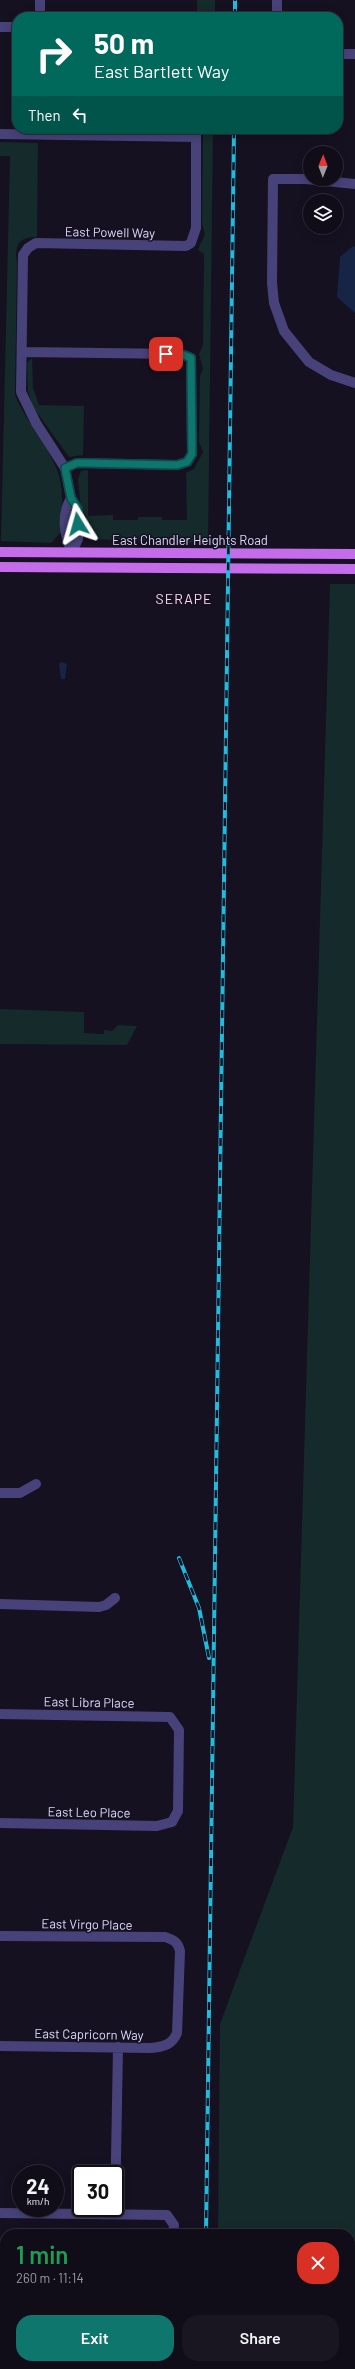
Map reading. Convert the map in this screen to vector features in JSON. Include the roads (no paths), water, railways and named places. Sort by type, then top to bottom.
[{"type":"main road","name":"East Chandler Heights Road","points":[[0,552],[355,554]]},
{"type":"main road","points":[[268,554],[268,568]]},
{"type":"main road","points":[[0,567],[355,569]]},
{"type":"street","points":[[40,0],[40,12]]},
{"type":"street","points":[[276,12],[277,0]]},
{"type":"street","points":[[0,27],[12,27]]},
{"type":"street","points":[[343,54],[355,54]]},
{"type":"street","points":[[0,134],[12,134]]},
{"type":"street","name":"East Powell Way","points":[[22,352],[22,256],[28,248],[36,243],[186,246],[191,243],[196,228],[196,134]]},
{"type":"street","points":[[355,184],[306,179],[273,179],[272,283],[274,303],[284,331],[309,362],[331,375],[355,383]]},
{"type":"street","points":[[65,468],[77,463],[177,465],[187,462],[192,454],[191,358],[181,354],[22,352],[21,392],[26,405],[65,468],[71,498],[65,507],[65,537],[72,552]]},
{"type":"street","points":[[0,1493],[20,1493],[36,1484]]},
{"type":"street","points":[[0,1604],[99,1606],[106,1605],[115,1598]]},
{"type":"street","name":"East Libra Place","points":[[0,1714],[170,1717],[176,1722],[179,1730],[179,1796],[178,1810],[175,1818]]},
{"type":"street","name":"East Leo Place","points":[[0,1823],[157,1826],[166,1825],[175,1818]]},
{"type":"street","name":"East Virgo Place","points":[[0,1936],[165,1937],[173,1940],[178,1944],[180,1951],[177,2033],[175,2039]]},
{"type":"street","name":"East Capricorn Way","points":[[0,2046],[162,2047],[175,2039]]},
{"type":"street","points":[[116,2165],[118,2047]]},
{"type":"street","points":[[0,2213],[72,2214]]},
{"type":"street","points":[[124,2214],[167,2215],[174,2225],[174,2229]]},
{"type":"water","points":[[353,246],[355,247],[355,313],[337,297],[340,257]]},
{"type":"water","points":[[61,662],[67,664],[65,679],[61,679],[59,664]]},
{"type":"railway","points":[[235,0],[235,12]]},
{"type":"railway","points":[[206,2229],[234,134]]},
{"type":"railway","points":[[179,1558],[199,1608],[209,1658]]},
{"type":"district","name":"SERAPE","points":[[184,599]]}]
